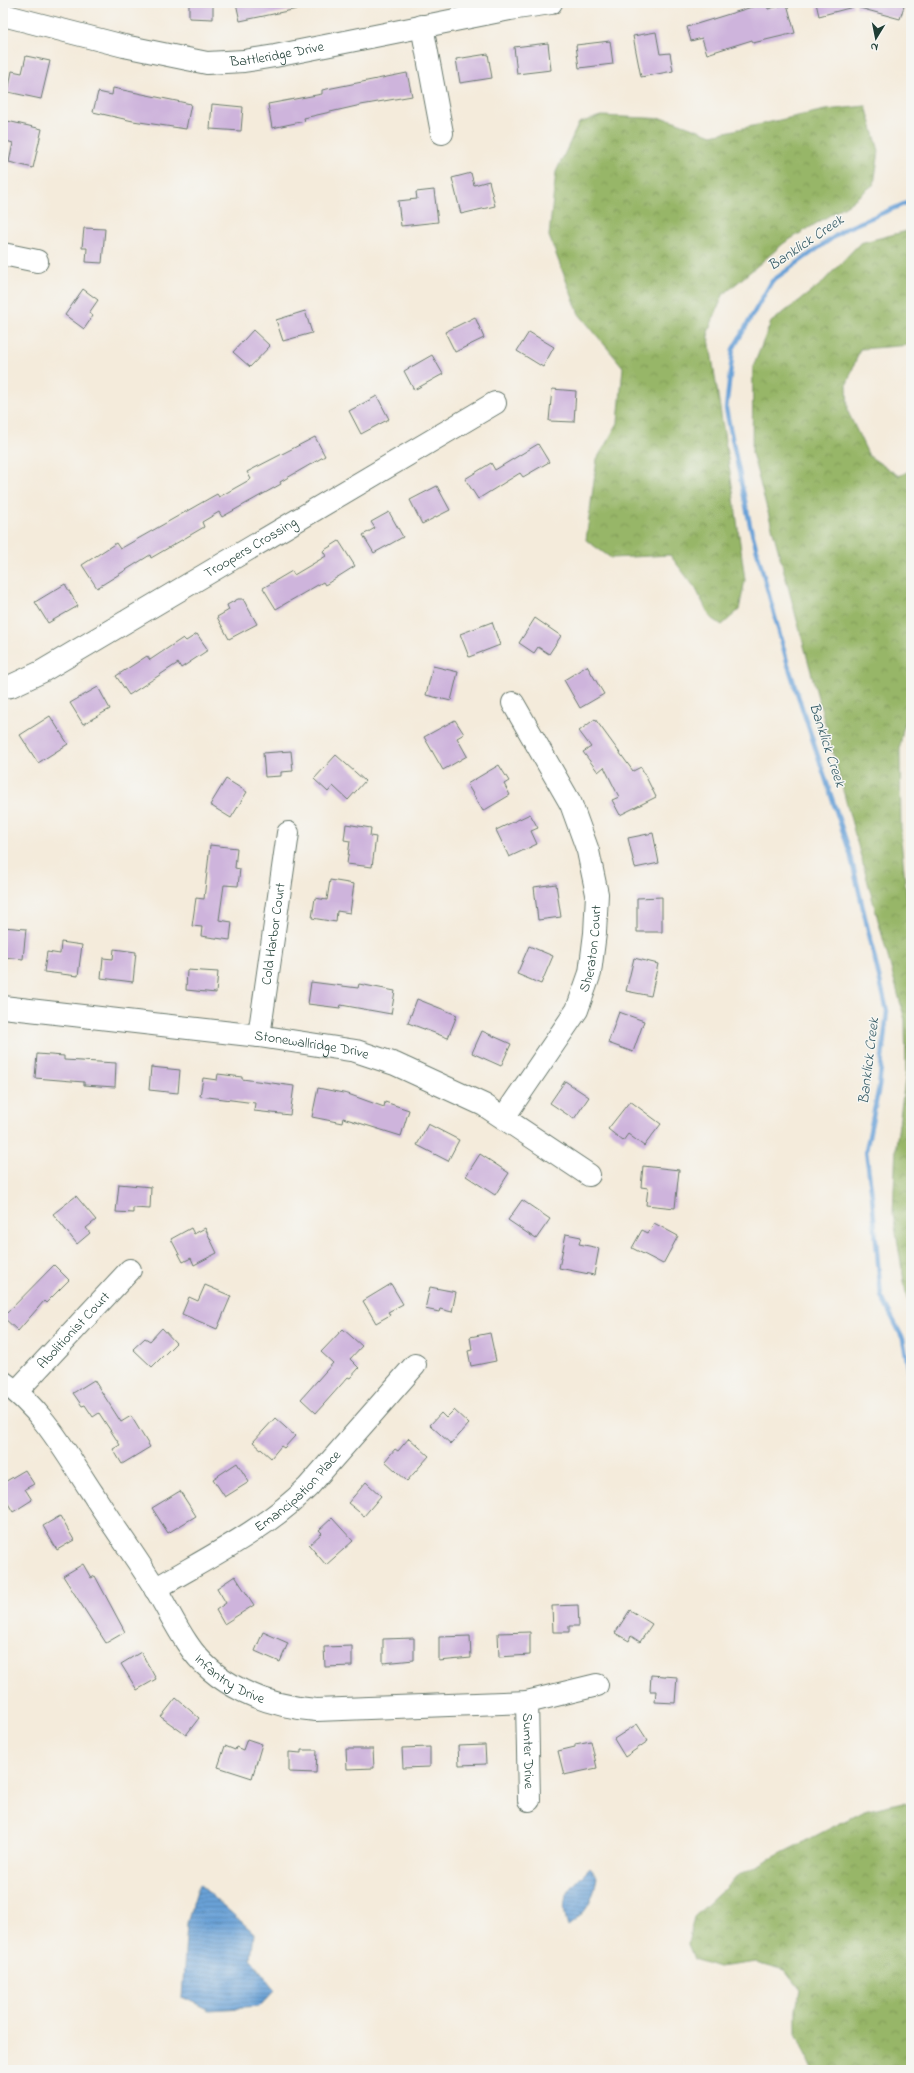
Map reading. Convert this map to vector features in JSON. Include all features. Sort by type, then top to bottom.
[{"type":"street","name":"Battleridge Drive","points":[[3,15],[124,46],[207,63],[244,61],[275,56],[510,9],[551,3]]},
{"type":"street","points":[[422,26],[442,133]]},
{"type":"street","points":[[3,254],[37,261]]},
{"type":"street","name":"Troopers Crossing","points":[[3,688],[11,686],[41,672],[496,403]]},
{"type":"street","name":"Sheraton Court","points":[[504,1117],[577,1010],[590,973],[595,934],[597,894],[588,851],[571,804],[513,703]]},
{"type":"street","name":"Cold Harbor Court","points":[[259,1036],[288,833]]},
{"type":"street","name":"Stonewallridge Drive","points":[[3,1007],[259,1036],[356,1051],[395,1064],[478,1102],[504,1117],[589,1175]]},
{"type":"street","name":"Abolitionist Court","points":[[10,1387],[130,1270]]},
{"type":"street","name":"Emancipation Place","points":[[155,1589],[234,1542],[289,1506],[308,1487],[415,1365]]},
{"type":"street","name":"Infantry Drive","points":[[10,1387],[49,1427],[155,1589],[187,1644],[208,1668],[233,1686],[272,1704],[316,1710],[527,1702],[597,1685]]},
{"type":"street","name":"Sumter Drive","points":[[527,1702],[530,1800]]},
{"type":"green space","points":[[866,106],[879,151],[874,184],[850,203],[784,243],[723,295],[708,332],[733,491],[745,580],[739,610],[722,625],[710,617],[696,589],[670,555],[611,558],[586,540],[597,459],[618,423],[623,367],[579,314],[549,236],[556,172],[579,123],[601,116],[669,119],[712,135],[825,110]]},
{"type":"green space","points":[[911,230],[911,345],[860,349],[847,384],[848,412],[869,456],[899,476],[911,470],[911,684],[900,746],[901,840],[911,941],[911,1310],[906,1294],[893,1214],[896,1146],[906,1073],[905,1020],[752,453],[753,367],[771,322],[820,285],[860,243]]},
{"type":"green space","points":[[903,1802],[911,1806],[911,2070],[812,2070],[796,2033],[796,2011],[800,1989],[785,1970],[757,1962],[718,1967],[694,1959],[688,1944],[694,1917],[739,1875],[864,1811]]},
{"type":"water","points":[[590,1868],[597,1876],[594,1892],[585,1910],[568,1926],[564,1907],[565,1899],[572,1888]]},
{"type":"water","points":[[199,1884],[254,1933],[251,1959],[275,1990],[259,2007],[209,2010],[182,1997],[187,1923]]},
{"type":"building","points":[[189,3],[213,3],[213,19],[189,18]]},
{"type":"building","points":[[236,3],[296,3],[297,9],[240,21]]},
{"type":"building","points":[[767,3],[768,9],[787,4],[795,33],[753,43],[752,40],[707,54],[702,38],[691,41],[687,27]]},
{"type":"building","points":[[816,3],[852,3],[853,7],[819,16]]},
{"type":"building","points":[[857,3],[905,3],[900,19],[856,7]]},
{"type":"building","points":[[656,32],[660,54],[670,53],[673,71],[641,77],[633,36]]},
{"type":"building","points":[[610,41],[613,64],[579,68],[576,45]]},
{"type":"building","points":[[548,43],[551,70],[517,74],[514,47]]},
{"type":"building","points":[[488,54],[492,78],[460,83],[456,59]]},
{"type":"building","points":[[26,56],[50,61],[41,99],[8,92],[12,71],[22,73]]},
{"type":"building","points":[[407,73],[412,96],[361,105],[304,118],[305,121],[272,128],[268,104],[322,94],[322,90]]},
{"type":"building","points":[[113,88],[191,104],[186,129],[133,121],[93,112],[98,92],[112,95]]},
{"type":"building","points":[[212,104],[243,107],[241,131],[210,129]]},
{"type":"building","points":[[3,120],[42,129],[33,168],[9,162],[13,143],[3,140]]},
{"type":"building","points":[[471,173],[474,185],[489,181],[495,206],[461,214],[452,178]]},
{"type":"building","points":[[434,190],[438,222],[401,226],[398,201],[417,199],[416,192]]},
{"type":"building","points":[[84,228],[105,229],[102,263],[86,262],[87,248],[82,248]]},
{"type":"building","points":[[83,289],[98,300],[89,313],[93,316],[84,329],[65,315]]},
{"type":"building","points":[[305,311],[312,333],[283,341],[276,320]]},
{"type":"building","points":[[475,317],[484,338],[455,352],[445,332]]},
{"type":"building","points":[[253,330],[270,346],[250,367],[233,352]]},
{"type":"building","points":[[529,332],[554,347],[543,367],[517,351]]},
{"type":"building","points":[[432,355],[443,374],[414,390],[404,371]]},
{"type":"building","points":[[552,389],[576,391],[574,422],[549,421]]},
{"type":"building","points":[[377,396],[389,419],[361,434],[349,411]]},
{"type":"building","points":[[315,437],[325,456],[280,482],[281,484],[222,517],[219,512],[202,522],[204,527],[151,558],[150,555],[97,588],[82,565],[116,543],[120,549],[217,494],[219,497],[251,479],[247,472]]},
{"type":"building","points":[[538,444],[549,462],[523,477],[520,473],[478,499],[465,479],[491,463],[495,470]]},
{"type":"building","points":[[437,486],[450,510],[422,524],[410,500]]},
{"type":"building","points":[[389,512],[403,537],[374,553],[363,535],[375,528],[371,522]]},
{"type":"building","points":[[339,541],[355,566],[325,585],[323,582],[276,609],[263,588],[292,571],[294,575],[326,556],[323,551]]},
{"type":"building","points":[[65,584],[78,606],[48,623],[35,602]]},
{"type":"building","points":[[238,599],[243,599],[257,624],[229,639],[217,617],[229,610],[227,605]]},
{"type":"building","points":[[535,618],[561,636],[549,654],[538,647],[534,653],[519,643]]},
{"type":"building","points":[[492,622],[500,645],[469,657],[460,634]]},
{"type":"building","points":[[197,634],[208,650],[181,668],[178,663],[129,695],[116,676],[147,656],[150,660],[183,638],[186,641]]},
{"type":"building","points":[[433,666],[458,672],[451,701],[426,695]]},
{"type":"building","points":[[587,666],[604,694],[580,708],[564,680]]},
{"type":"building","points":[[98,687],[110,709],[83,724],[70,703]]},
{"type":"building","points":[[50,716],[68,744],[38,763],[20,735]]},
{"type":"building","points":[[595,719],[633,771],[641,767],[656,797],[620,815],[612,800],[619,797],[604,767],[598,772],[583,752],[591,747],[579,731]]},
{"type":"building","points":[[455,720],[464,734],[457,738],[467,756],[443,770],[424,737]]},
{"type":"building","points":[[291,751],[293,771],[281,772],[281,776],[265,777],[263,753]]},
{"type":"building","points":[[336,755],[365,781],[348,800],[333,786],[328,792],[314,779]]},
{"type":"building","points":[[499,765],[509,781],[504,784],[510,795],[483,811],[467,784]]},
{"type":"building","points":[[226,779],[247,792],[231,818],[210,805]]},
{"type":"building","points":[[530,814],[538,828],[531,831],[537,844],[509,857],[496,830]]},
{"type":"building","points":[[346,824],[371,828],[370,836],[376,837],[372,867],[347,864],[350,841],[344,840]]},
{"type":"building","points":[[653,833],[659,863],[635,868],[628,838]]},
{"type":"building","points":[[210,845],[237,848],[235,868],[240,869],[238,886],[224,885],[219,920],[232,922],[230,940],[201,936],[202,927],[192,926],[196,898],[204,899]]},
{"type":"building","points":[[330,880],[354,884],[350,913],[337,911],[336,922],[312,918],[315,898],[327,900]]},
{"type":"building","points":[[556,884],[561,917],[538,920],[534,887]]},
{"type":"building","points":[[662,897],[662,932],[637,932],[637,898]]},
{"type":"building","points":[[3,927],[26,929],[23,959],[3,957]]},
{"type":"building","points":[[61,942],[82,945],[78,976],[44,972],[47,952],[60,954]]},
{"type":"building","points":[[529,946],[553,956],[541,984],[517,974]]},
{"type":"building","points":[[114,949],[136,952],[133,982],[101,978],[103,958],[113,959]]},
{"type":"building","points":[[634,958],[658,964],[651,996],[626,991]]},
{"type":"building","points":[[187,970],[218,972],[216,993],[186,990]]},
{"type":"building","points":[[311,982],[358,988],[359,984],[395,991],[391,1014],[341,1005],[340,1008],[308,1004]]},
{"type":"building","points":[[417,999],[457,1015],[448,1038],[408,1023]]},
{"type":"building","points":[[619,1012],[644,1021],[633,1052],[608,1043]]},
{"type":"building","points":[[482,1031],[511,1044],[501,1066],[472,1053]]},
{"type":"building","points":[[37,1054],[64,1056],[64,1060],[116,1063],[115,1087],[84,1085],[84,1082],[35,1078]]},
{"type":"building","points":[[151,1067],[180,1070],[178,1093],[149,1090]]},
{"type":"building","points":[[218,1074],[294,1086],[290,1115],[254,1111],[255,1103],[200,1096],[203,1078],[217,1080]]},
{"type":"building","points":[[565,1081],[589,1097],[574,1119],[550,1103]]},
{"type":"building","points":[[318,1088],[348,1094],[384,1107],[385,1102],[409,1110],[401,1136],[343,1118],[342,1123],[312,1117]]},
{"type":"building","points":[[630,1101],[661,1124],[644,1146],[628,1134],[623,1141],[608,1129]]},
{"type":"building","points":[[428,1124],[459,1140],[448,1161],[417,1145]]},
{"type":"building","points":[[480,1154],[509,1173],[495,1195],[466,1176]]},
{"type":"building","points":[[643,1166],[679,1170],[675,1208],[646,1205],[648,1188],[641,1187]]},
{"type":"building","points":[[119,1184],[151,1187],[150,1209],[133,1208],[133,1213],[116,1212]]},
{"type":"building","points":[[76,1196],[96,1220],[86,1228],[90,1233],[77,1244],[53,1214]]},
{"type":"building","points":[[522,1200],[550,1219],[536,1239],[508,1220]]},
{"type":"building","points":[[654,1223],[678,1236],[663,1264],[632,1248],[642,1230],[648,1233]]},
{"type":"building","points":[[191,1228],[194,1234],[205,1228],[217,1253],[194,1265],[191,1258],[183,1262],[171,1239]]},
{"type":"building","points":[[566,1234],[581,1237],[579,1244],[599,1248],[594,1275],[559,1268]]},
{"type":"building","points":[[54,1265],[69,1280],[46,1303],[44,1301],[18,1331],[3,1317]]},
{"type":"building","points":[[391,1284],[403,1304],[388,1312],[390,1315],[376,1323],[363,1301]]},
{"type":"building","points":[[205,1285],[231,1296],[217,1329],[182,1314],[189,1297],[198,1301]]},
{"type":"building","points":[[430,1287],[456,1292],[452,1312],[440,1309],[439,1312],[425,1309]]},
{"type":"building","points":[[162,1328],[176,1343],[152,1367],[133,1349],[145,1338],[150,1341]]},
{"type":"building","points":[[343,1329],[362,1346],[350,1359],[359,1368],[350,1378],[348,1377],[316,1413],[301,1399],[333,1363],[321,1352]]},
{"type":"building","points":[[490,1333],[496,1361],[471,1366],[468,1351],[472,1350],[470,1337]]},
{"type":"building","points":[[94,1380],[121,1422],[131,1416],[150,1447],[122,1464],[113,1449],[120,1445],[99,1413],[93,1417],[85,1405],[82,1406],[73,1393]]},
{"type":"building","points":[[454,1410],[469,1424],[451,1444],[430,1425],[441,1413],[446,1418]]},
{"type":"building","points":[[275,1418],[295,1436],[284,1448],[281,1446],[271,1458],[253,1442]]},
{"type":"building","points":[[409,1438],[429,1456],[407,1481],[385,1461],[395,1449],[398,1451]]},
{"type":"building","points":[[237,1463],[249,1482],[225,1497],[213,1479]]},
{"type":"building","points":[[25,1470],[34,1484],[25,1489],[32,1500],[13,1512],[3,1495],[3,1483]]},
{"type":"building","points":[[366,1482],[381,1496],[364,1516],[348,1503]]},
{"type":"building","points":[[180,1491],[196,1516],[168,1533],[152,1508]]},
{"type":"building","points":[[60,1516],[74,1540],[57,1550],[43,1526]]},
{"type":"building","points":[[332,1518],[353,1541],[326,1565],[309,1545],[322,1533],[319,1530]]},
{"type":"building","points":[[83,1564],[91,1578],[95,1576],[125,1632],[106,1643],[63,1576]]},
{"type":"building","points":[[235,1576],[254,1605],[224,1624],[216,1610],[226,1603],[217,1588]]},
{"type":"building","points":[[578,1605],[579,1626],[569,1626],[569,1632],[553,1632],[552,1606]]},
{"type":"building","points":[[630,1610],[652,1624],[640,1642],[631,1636],[629,1641],[615,1633]]},
{"type":"building","points":[[263,1632],[288,1643],[280,1662],[255,1651]]},
{"type":"building","points":[[530,1632],[530,1655],[499,1657],[498,1633]]},
{"type":"building","points":[[470,1636],[471,1658],[439,1661],[439,1637]]},
{"type":"building","points":[[414,1638],[414,1660],[383,1663],[383,1639]]},
{"type":"building","points":[[352,1646],[352,1666],[325,1667],[324,1647]]},
{"type":"building","points":[[141,1652],[156,1679],[137,1690],[121,1664]]},
{"type":"building","points":[[651,1675],[677,1677],[675,1703],[655,1702],[656,1691],[650,1691]]},
{"type":"building","points":[[176,1698],[199,1718],[186,1735],[161,1717]]},
{"type":"building","points":[[637,1724],[648,1741],[625,1757],[614,1739]]},
{"type":"building","points":[[247,1739],[262,1744],[252,1778],[218,1767],[225,1746],[235,1750],[236,1747],[243,1750]]},
{"type":"building","points":[[591,1741],[597,1768],[564,1775],[558,1751],[575,1747],[575,1744]]},
{"type":"building","points":[[485,1745],[486,1764],[459,1765],[458,1746]]},
{"type":"building","points":[[430,1747],[430,1767],[403,1768],[402,1748]]},
{"type":"building","points":[[346,1749],[373,1749],[374,1768],[347,1769]]},
{"type":"building","points":[[301,1750],[317,1750],[316,1773],[289,1772],[289,1752],[301,1753]]},
{"type":"waterway","name":"Banklick Creek","points":[[911,201],[845,229],[772,281],[733,349],[726,409],[750,525],[788,665],[850,853],[887,1011],[879,1087],[866,1151],[872,1196],[881,1296],[903,1339],[911,1382]]}]
